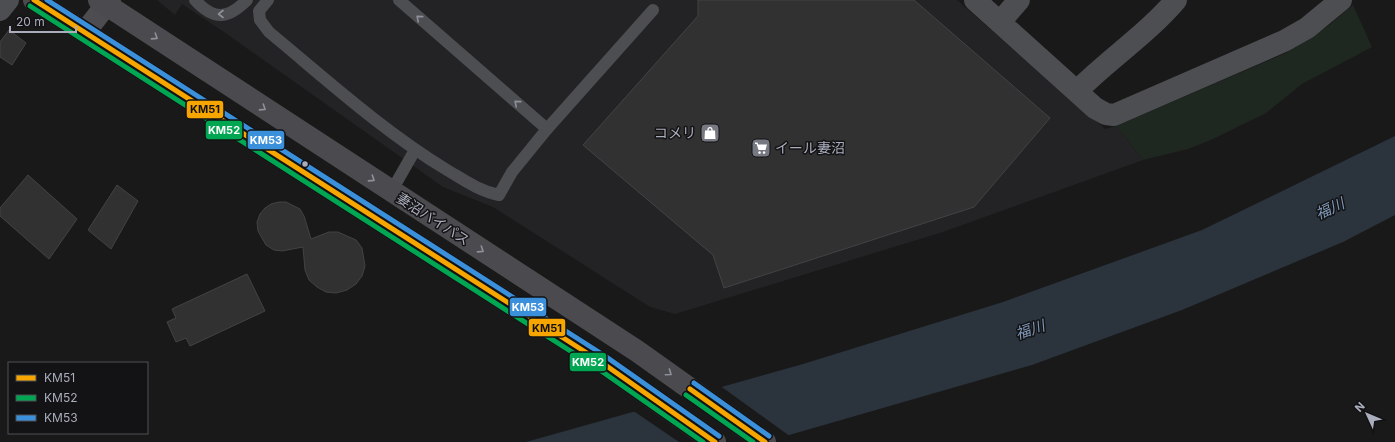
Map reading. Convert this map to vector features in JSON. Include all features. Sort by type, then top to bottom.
[{"type":"highway","points":[[34,0],[600,362],[715,442]]},
{"type":"highway","name":"妻沼バイパス","points":[[105,2],[391,192],[637,351],[765,442]]},
{"type":"street","points":[[0,10],[8,0]]},
{"type":"street","points":[[975,0],[1095,108],[1106,114],[1114,115],[1284,41],[1307,28],[1341,0]]},
{"type":"street","points":[[1000,22],[1019,0]]},
{"type":"street","points":[[1077,91],[1098,70],[1166,12],[1176,0]]},
{"type":"street","points":[[85,32],[105,2]]},
{"type":"lane","points":[[196,0],[203,8],[212,14],[226,14],[235,11],[247,0]]},
{"type":"lane","points":[[268,0],[259,11],[260,20],[269,32],[378,123],[415,150],[484,192],[499,195],[512,172],[547,129],[653,10]]},
{"type":"lane","points":[[399,0],[547,129]]},
{"type":"lane","points":[[391,192],[415,150]]},
{"type":"shaded area","name":"イール妻沼","points":[[157,0],[957,0],[1105,129],[1116,126],[1143,160],[943,232],[675,314],[650,307],[493,207],[443,187],[182,4],[175,15]]},
{"type":"shaded area","points":[[1353,5],[1372,47],[1302,84],[1266,113],[1213,139],[1188,149],[1143,160],[1116,126],[1286,53],[1328,26]]},
{"type":"water","name":"福川","points":[[1395,136],[1395,215],[1343,242],[1182,310],[1032,365],[765,442],[526,442],[803,364],[1003,302],[1202,230]]},
{"type":"pier","points":[[719,385],[791,437],[772,442],[679,442],[632,410]]},
{"type":"building","points":[[698,0],[914,0],[1050,118],[974,207],[724,288],[713,255],[583,145],[698,16]]},
{"type":"building","points":[[9,30],[26,43],[12,65],[0,57],[0,42]]},
{"type":"building","points":[[28,175],[77,219],[49,259],[0,216],[0,208]]},
{"type":"building","points":[[117,185],[138,201],[111,249],[88,230]]},
{"type":"building","points":[[286,202],[300,209],[304,216],[311,239],[329,232],[338,232],[356,240],[362,248],[365,266],[362,276],[356,284],[347,290],[336,293],[326,292],[309,280],[305,270],[303,247],[282,251],[274,250],[266,245],[258,231],[257,222],[260,214],[265,208],[271,204]]},
{"type":"building","points":[[247,274],[265,311],[190,346],[186,338],[176,342],[167,322],[176,318],[172,309]]},
{"type":"transit line","name":"KM51","points":[[34,0],[601,362],[715,442]]},
{"type":"transit line","name":"KM53","points":[[47,0],[605,356],[719,436]]},
{"type":"transit line","name":"KM52","points":[[30,6],[597,368],[703,442]]},
{"type":"transit line","name":"KM53","points":[[694,383],[769,436]]},
{"type":"transit line","name":"KM51","points":[[690,389],[765,442]]},
{"type":"transit line","name":"KM52","points":[[686,395],[753,442]]},
{"type":"place","name":"コメリ","points":[[710,133]]},
{"type":"place","name":"イール妻沼","points":[[761,148]]}]
